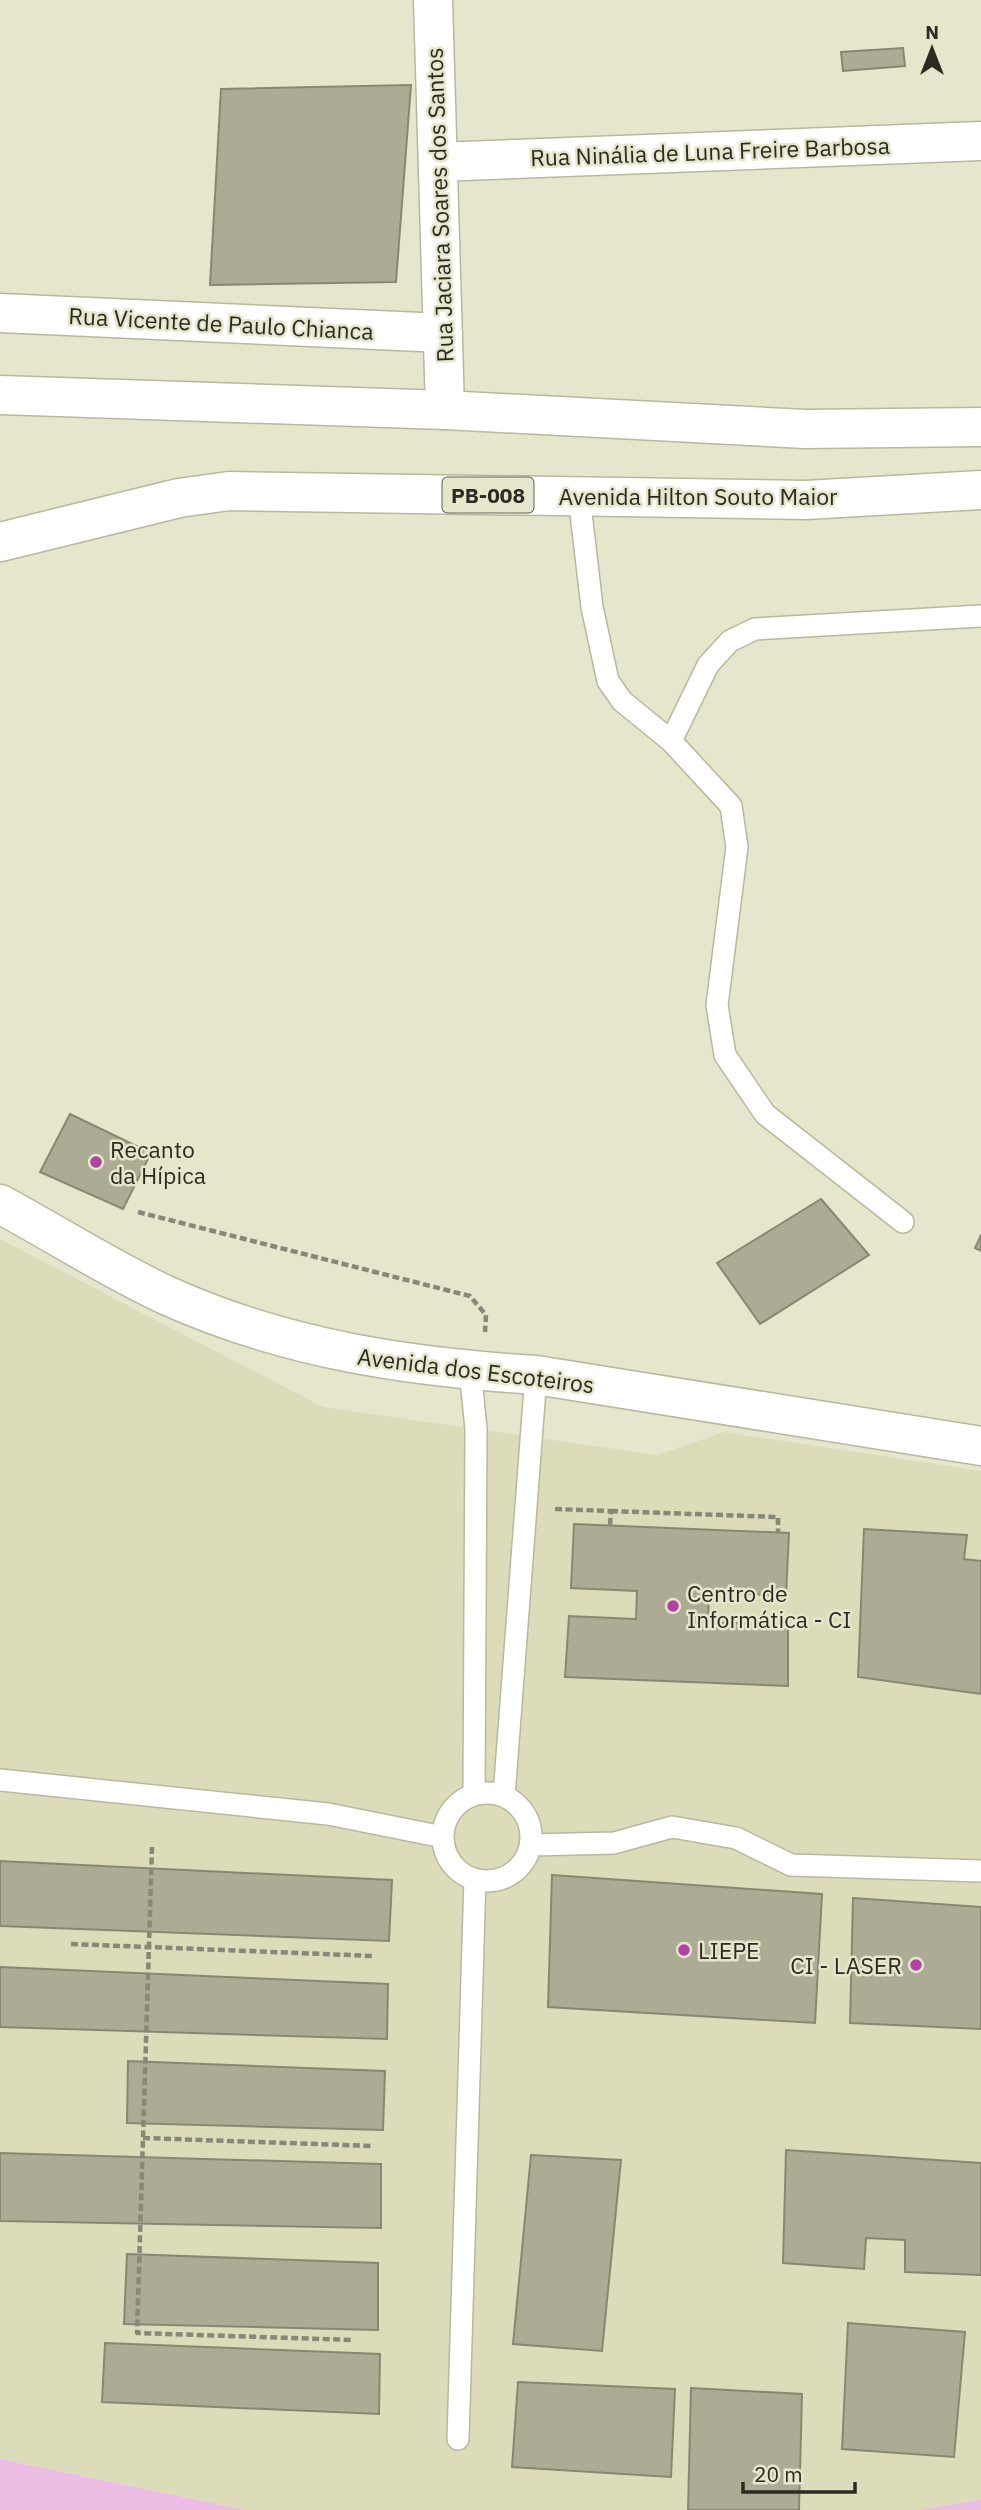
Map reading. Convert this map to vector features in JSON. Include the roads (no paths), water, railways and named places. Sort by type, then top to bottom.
[{"type":"street","name":"Rua Jaciara Soares dos Santos","points":[[433,0],[445,410]]},
{"type":"street","name":"Rua Ninália de Luna Freire Barbosa","points":[[439,162],[981,141]]},
{"type":"street","name":"Rua Vicente de Paulo Chianca","points":[[0,313],[443,333]]},
{"type":"street","points":[[0,395],[445,410],[805,429],[981,426]]},
{"type":"street","points":[[870,495],[981,480]]},
{"type":"street","name":"Avenida Hilton Souto Maior","points":[[0,542],[179,498],[229,491],[806,500],[981,489]]},
{"type":"street","name":"Avenida dos Escoteiros","points":[[0,1204],[167,1295],[251,1328],[341,1353],[477,1371],[536,1375],[981,1446]]},
{"type":"lane","points":[[579,496],[592,607],[608,681],[622,701],[671,741],[731,806],[737,847],[717,1005],[725,1055],[765,1114],[904,1222]]},
{"type":"lane","points":[[671,741],[708,665],[730,640],[755,629],[981,616]]},
{"type":"lane","points":[[474,1794],[477,1371]]},
{"type":"lane","points":[[504,1796],[536,1375]]},
{"type":"lane","points":[[0,1780],[328,1814],[443,1837]]},
{"type":"lane","points":[[474,1794],[504,1796],[517,1803],[526,1816],[531,1829],[531,1845],[516,1870],[489,1881],[475,1879],[452,1863],[443,1837],[452,1811],[474,1794]]},
{"type":"lane","points":[[531,1845],[614,1843],[672,1827],[736,1838],[791,1865],[981,1871]]},
{"type":"lane","points":[[458,2439],[475,1879]]},
{"type":"place","name":"Recanto da Hípica","points":[[96,1162]]},
{"type":"place","name":"Centro de Informática - CI","points":[[673,1606]]},
{"type":"place","name":"LIEPE","points":[[684,1950]]},
{"type":"place","name":"CI - LASER","points":[[916,1965]]}]
